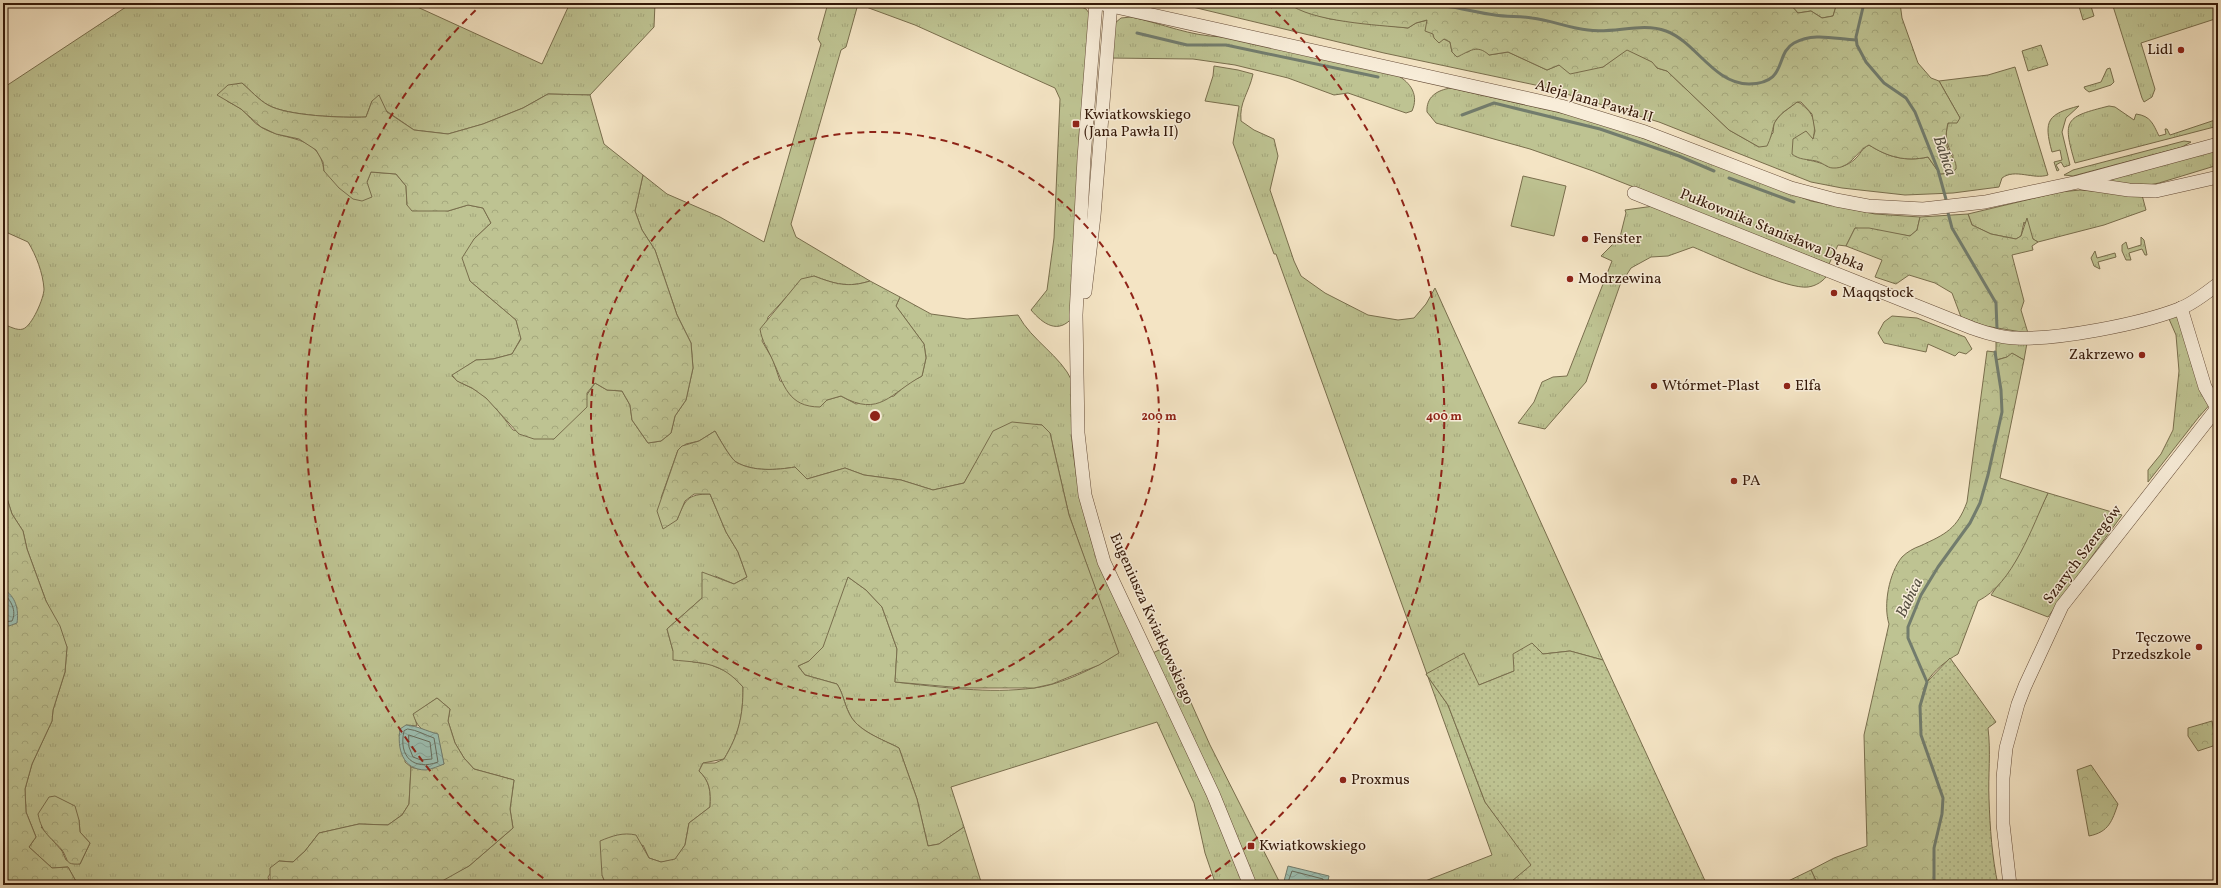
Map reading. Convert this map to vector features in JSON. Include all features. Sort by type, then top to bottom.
[{"type":"street","name":"Aleja Jana Pawła II","points":[[1097,3],[1561,106],[1645,132],[1792,188],[1848,203],[1902,209],[1965,205],[2005,199],[2078,182],[2218,144]]},
{"type":"street","name":"Eugeniusza Kwiatkowskiego","points":[[1097,3],[1084,158],[1077,328],[1079,458],[1085,495],[1099,546],[1118,593],[1213,794],[1250,885]]},
{"type":"street","name":"Eugeniusza Kwiatkowskiego","points":[[1077,328],[1082,315],[1094,216],[1111,5]]},
{"type":"street","name":"Aleja Jana Pawła II","points":[[2078,182],[2129,190],[2156,190],[2218,177]]},
{"type":"street","name":"Pułkownika Stanisława Dąbka","points":[[1634,193],[1987,333],[2006,337],[2027,338],[2081,332],[2153,317],[2180,308],[2218,284]]},
{"type":"street","points":[[2180,308],[2205,387],[2217,408]]},
{"type":"street","name":"Szarych Szeregów","points":[[2010,885],[2003,824],[2003,778],[2006,748],[2018,704],[2025,686],[2062,606],[2217,408]]},
{"type":"green space","points":[[132,3],[414,3],[413,5],[542,64],[570,3],[655,3],[654,27],[590,95],[548,94],[523,108],[483,124],[448,134],[414,130],[372,101],[366,117],[330,117],[302,114],[277,109],[268,105],[242,83],[227,101],[241,109],[255,123],[270,132],[300,140],[308,144],[316,150],[321,159],[324,171],[367,182],[371,172],[396,174],[406,186],[407,205],[448,211],[468,205],[483,208],[491,223],[474,239],[470,281],[516,320],[521,338],[512,354],[493,359],[476,360],[452,376],[484,396],[513,430],[554,439],[565,427],[595,383],[607,390],[622,391],[630,405],[632,420],[648,443],[661,441],[671,433],[675,416],[686,400],[693,368],[691,343],[677,315],[655,250],[642,230],[635,211],[643,175],[667,194],[720,217],[764,242],[821,44],[818,39],[828,3],[1073,3],[1086,9],[1089,13],[1088,57],[1080,128],[1073,317],[1062,325],[1051,326],[1041,320],[1031,310],[1047,290],[1054,238],[1060,99],[1055,88],[915,25],[858,4],[846,47],[841,50],[791,224],[796,237],[870,281],[848,285],[814,276],[791,292],[768,317],[762,341],[773,360],[780,381],[827,400],[841,396],[856,404],[894,396],[908,383],[922,376],[926,358],[924,344],[896,306],[900,297],[931,314],[967,319],[1018,315],[1031,333],[1061,364],[1072,381],[1074,392],[1072,441],[1081,502],[1093,546],[1098,560],[1208,798],[1245,885],[1216,885],[1205,853],[1194,803],[1157,722],[951,787],[964,827],[939,844],[928,846],[917,799],[899,748],[871,734],[858,725],[849,713],[837,684],[805,675],[798,666],[809,661],[848,577],[866,590],[882,607],[897,649],[895,682],[947,688],[982,690],[1017,690],[1034,688],[1066,680],[1078,675],[1118,653],[1069,515],[1050,433],[1042,425],[1025,425],[981,454],[964,483],[933,490],[901,480],[864,475],[845,468],[807,479],[795,467],[781,469],[757,469],[736,462],[725,448],[715,431],[699,441],[686,444],[678,450],[661,498],[677,520],[682,508],[688,500],[696,495],[710,494],[726,532],[738,552],[747,577],[734,584],[715,576],[702,598],[667,629],[673,651],[693,662],[709,664],[730,673],[743,687],[739,725],[729,750],[724,759],[703,763],[699,771],[708,783],[710,807],[689,823],[685,845],[675,860],[661,862],[649,858],[643,845],[602,875],[606,885],[420,885],[453,874],[469,866],[513,828],[510,809],[514,780],[474,769],[464,758],[455,743],[448,721],[450,709],[437,698],[414,714],[417,726],[406,725],[405,762],[411,767],[409,804],[402,815],[388,825],[359,824],[319,833],[305,851],[293,862],[279,861],[268,877],[270,885],[78,885],[68,867],[52,868],[29,847],[36,837],[26,812],[25,789],[32,764],[52,721],[53,710],[65,672],[67,647],[46,601],[27,549],[23,531],[12,514],[3,486],[3,324],[18,329],[23,329],[26,327],[37,311],[44,289],[39,264],[28,242],[8,233],[3,226],[3,88]],"holes":[[[79,820],[80,832],[90,843],[80,864],[66,860],[62,851],[41,827]]]},
{"type":"green space","points":[[1176,3],[1288,3],[1308,12],[1330,19],[1408,28],[1416,23],[1428,20],[1434,34],[1450,42],[1452,52],[1468,52],[1474,48],[1483,49],[1489,55],[1508,52],[1547,70],[1559,65],[1603,67],[1627,49],[1653,62],[1657,68],[1667,71],[1729,130],[1759,147],[1773,133],[1774,123],[1781,114],[1797,102],[1800,103],[1807,109],[1814,120],[1813,140],[1807,160],[1836,167],[1848,164],[1854,160],[1869,145],[1883,153],[1905,159],[1928,157],[1940,174],[1951,173],[1953,155],[1946,136],[1947,127],[1948,123],[1960,118],[1939,81],[1988,75],[2015,67],[2048,175],[2036,176],[2013,174],[2002,178],[1999,187],[1953,193],[1905,195],[1842,188],[1811,182],[1659,122],[1540,86],[1384,53]]},
{"type":"green space","points":[[1288,3],[1789,3],[1798,13],[1811,11],[1822,18],[1833,16],[1837,3],[1900,3],[1902,18],[1918,63],[1931,78],[1939,81],[1960,118],[1957,123],[1948,123],[1946,133],[1947,146],[1955,161],[1956,169],[1951,173],[1940,174],[1928,157],[1904,159],[1883,153],[1869,145],[1860,151],[1849,163],[1839,168],[1831,168],[1818,162],[1797,157],[1792,154],[1793,139],[1806,131],[1813,139],[1815,131],[1812,114],[1801,102],[1797,102],[1778,117],[1774,124],[1767,146],[1759,147],[1729,130],[1667,71],[1657,68],[1652,62],[1627,50],[1603,67],[1570,74],[1559,65],[1547,70],[1508,52],[1489,55],[1477,49],[1457,57],[1452,52],[1450,42],[1444,39],[1439,43],[1434,38],[1433,34],[1425,31],[1427,20],[1416,23],[1408,28],[1345,22],[1312,14]]},
{"type":"green space","points":[[1789,3],[1837,3],[1833,16],[1822,18],[1811,11],[1798,13]]},
{"type":"green space","points":[[2078,3],[2090,3],[2094,16],[2083,20]]},
{"type":"green space","points":[[2112,3],[2218,3],[2218,18],[2141,43],[2155,89],[2152,97],[2144,102]]},
{"type":"green space","points":[[1131,17],[1188,32],[1223,37],[1397,75],[1410,86],[1414,95],[1414,105],[1412,111],[1406,113],[1348,93],[1334,95],[1288,78],[1235,65],[1193,59],[1109,58],[1115,23],[1121,18]]},
{"type":"green space","points":[[2041,45],[2048,65],[2028,71],[2022,51]]},
{"type":"green space","points":[[1214,66],[1253,74],[1241,108],[1241,121],[1254,130],[1274,139],[1278,156],[1270,190],[1294,261],[1301,276],[1325,293],[1368,315],[1398,320],[1414,318],[1426,304],[1435,288],[1603,660],[1570,651],[1543,654],[1514,671],[1479,685],[1427,674],[1276,254],[1274,254],[1233,143],[1239,106],[1205,101],[1213,76]]},
{"type":"green space","points":[[2110,68],[2114,82],[2111,85],[2089,92],[2085,89],[2084,87],[2101,82],[2107,69]]},
{"type":"green space","points":[[242,83],[268,105],[288,112],[316,116],[366,117],[372,101],[379,95],[387,112],[414,130],[448,134],[483,124],[523,108],[548,94],[590,95],[604,144],[643,175],[635,211],[642,230],[655,250],[677,315],[691,343],[693,368],[686,400],[675,416],[671,433],[661,441],[648,443],[632,420],[630,405],[622,391],[607,390],[595,383],[587,393],[587,407],[554,439],[534,439],[519,434],[486,398],[472,388],[457,381],[452,375],[476,360],[493,359],[512,354],[521,339],[516,320],[470,281],[462,258],[474,239],[491,223],[483,208],[468,205],[448,211],[412,211],[407,205],[406,186],[396,174],[371,172],[367,182],[372,197],[362,201],[353,199],[339,188],[324,171],[323,162],[316,150],[299,139],[276,134],[261,127],[241,109],[217,95],[228,85]]},
{"type":"green space","points":[[1451,88],[1570,115],[1629,133],[1811,201],[1875,214],[1920,217],[1917,230],[1910,236],[1855,228],[1846,246],[1838,245],[1829,264],[1593,171],[1530,149],[1436,123],[1427,112],[1428,102],[1433,95],[1441,90]]},
{"type":"green space","points":[[2079,106],[2066,118],[2062,132],[2070,165],[2064,167],[2061,162],[2056,165],[2059,170],[2057,171],[2054,162],[2062,160],[2060,150],[2052,152],[2049,141],[2048,125],[2050,120],[2060,112]]},
{"type":"green space","points":[[2109,106],[2115,107],[2134,120],[2136,114],[2145,117],[2151,121],[2159,136],[2166,134],[2165,129],[2167,129],[2170,135],[2218,119],[2218,126],[2075,163],[2068,129],[2071,122],[2075,117],[2083,113]]},
{"type":"green space","points":[[2184,141],[2191,142],[2182,147],[2073,176],[2064,175],[2073,170]]},
{"type":"green space","points":[[2218,150],[2218,165],[2159,183],[2149,185],[2101,182]]},
{"type":"green space","points":[[1523,176],[1566,186],[1554,236],[1511,226]]},
{"type":"green space","points":[[2080,190],[2142,195],[2146,210],[2104,225],[2038,242],[2033,239],[2024,222],[2021,236],[2016,239],[1991,234],[1972,225],[1968,214],[2060,192]]},
{"type":"green space","points":[[1654,206],[1828,274],[1820,283],[1814,286],[1798,287],[1769,278],[1693,247],[1668,256],[1651,257],[1631,268],[1620,285],[1586,382],[1545,429],[1518,423],[1534,402],[1542,382],[1553,377],[1567,376],[1612,261],[1601,256],[1620,237],[1626,213],[1625,210]]},
{"type":"green space","points":[[1968,214],[1972,225],[1991,234],[2016,239],[2021,236],[2027,218],[2033,239],[2038,242],[2032,246],[2033,250],[2012,255],[2024,301],[2021,310],[2028,333],[1985,326],[1961,317],[1952,293],[1935,283],[1909,275],[1896,284],[1875,277],[1882,260],[1846,246],[1855,228],[1869,228],[1910,236],[1917,230],[1920,217]]},
{"type":"green space","points":[[2141,237],[2144,240],[2147,255],[2145,255],[2142,249],[2129,253],[2131,260],[2126,260],[2122,251],[2122,245],[2126,242],[2128,249],[2141,245]]},
{"type":"green space","points":[[2095,251],[2097,258],[2115,253],[2116,257],[2098,262],[2100,269],[2094,266],[2091,258]]},
{"type":"green space","points":[[814,276],[848,285],[870,281],[900,297],[896,306],[924,344],[926,358],[922,376],[893,396],[875,404],[866,405],[854,402],[841,396],[827,400],[820,407],[809,406],[794,399],[784,386],[764,342],[760,329],[801,279]]},
{"type":"green space","points":[[2183,313],[2212,402],[2148,482],[2148,470],[2161,454],[2173,430],[2179,371],[2176,335],[2169,319]]},
{"type":"green space","points":[[1892,316],[1917,318],[1965,337],[1972,349],[1966,354],[1959,352],[1955,356],[1928,344],[1926,352],[1884,343],[1878,333],[1884,322]]},
{"type":"green space","points":[[1996,339],[2027,343],[2024,360],[2015,355],[1996,360]]},
{"type":"green space","points":[[1987,351],[1995,352],[1997,360],[2007,357],[2012,353],[2024,360],[2000,478],[2048,493],[2028,538],[2011,568],[2001,582],[1990,593],[1978,601],[1958,654],[1937,670],[1926,684],[1924,690],[1920,706],[1938,785],[1943,798],[1942,814],[1934,848],[1934,885],[1818,885],[1811,870],[1834,858],[1867,846],[1864,735],[1889,624],[1887,616],[1888,589],[1897,564],[1902,557],[1911,550],[1950,530],[1959,519],[1967,502]]},
{"type":"green space","points":[[1012,422],[1042,425],[1050,433],[1069,515],[1119,653],[1099,665],[1052,684],[1034,688],[963,688],[895,682],[897,649],[882,607],[866,590],[848,577],[823,647],[809,661],[798,666],[805,675],[837,684],[849,713],[858,725],[871,734],[899,748],[917,799],[928,846],[939,844],[964,827],[982,885],[606,885],[602,875],[600,841],[604,839],[622,834],[636,835],[649,858],[661,862],[675,859],[685,845],[689,823],[710,807],[708,783],[699,771],[703,763],[715,763],[724,759],[737,733],[741,716],[743,687],[735,679],[719,668],[711,665],[673,660],[673,651],[667,629],[702,598],[702,572],[734,584],[747,577],[738,552],[726,532],[710,494],[694,494],[685,501],[677,520],[663,529],[657,511],[678,450],[682,446],[699,441],[715,431],[725,448],[736,462],[757,469],[781,469],[795,467],[807,479],[845,468],[864,475],[901,480],[933,490],[964,483],[993,431]]},
{"type":"green space","points":[[3,486],[12,514],[23,531],[27,549],[46,601],[60,626],[67,647],[65,672],[53,710],[52,721],[32,764],[25,789],[26,812],[36,837],[29,847],[52,868],[68,867],[78,885],[3,885]]},
{"type":"green space","points":[[2048,493],[2122,515],[2048,617],[1991,595],[2016,560]]},
{"type":"green space","points":[[1532,643],[1543,654],[1570,651],[1603,660],[1707,885],[1517,885],[1512,881],[1531,865],[1485,802],[1448,705],[1426,674],[1464,653],[1479,685],[1514,671],[1513,654]]},
{"type":"green space","points":[[1166,647],[1210,745],[1281,885],[1250,885],[1148,655]]},
{"type":"green space","points":[[1950,658],[1996,722],[1988,728],[1990,821],[1998,885],[1934,885],[1934,848],[1942,814],[1943,798],[1921,735],[1920,706],[1927,682]]},
{"type":"green space","points":[[1428,677],[1448,705],[1485,802],[1532,865],[1508,885],[1415,885],[1492,855]]},
{"type":"green space","points":[[437,698],[450,709],[448,721],[455,743],[464,758],[474,769],[514,780],[510,809],[513,828],[469,866],[435,885],[270,885],[270,868],[279,861],[293,862],[305,851],[319,833],[359,824],[388,825],[402,815],[409,804],[411,767],[420,769],[444,764],[439,742],[433,733],[425,731],[420,727],[413,714]]},
{"type":"green space","points":[[2212,721],[2216,745],[2198,751],[2188,736],[2188,728]]},
{"type":"green space","points":[[2091,765],[2118,804],[2109,825],[2101,832],[2089,836],[2077,770]]},
{"type":"green space","points":[[55,796],[75,806],[79,820],[80,832],[90,843],[80,864],[69,863],[62,850],[44,830],[40,821],[38,814],[49,797]]},
{"type":"green space","points":[[1811,870],[1818,885],[1780,885]]},
{"type":"water","points":[[3,589],[14,599],[17,608],[17,623],[9,626],[3,625]]},
{"type":"water","points":[[406,725],[414,726],[438,734],[444,764],[426,770],[418,769],[406,762],[399,743],[399,736],[400,729]]},
{"type":"water","points":[[1288,866],[1329,876],[1327,885],[1283,885]]},
{"type":"waterway","points":[[1360,3],[1424,4],[1445,6],[1495,15],[1527,17],[1574,28],[1598,31],[1637,28],[1657,29],[1677,36],[1725,77],[1737,82],[1749,84],[1770,79],[1776,73],[1784,54],[1794,43],[1817,37],[1856,40]]},
{"type":"waterway","name":"Babica","points":[[1864,3],[1856,37],[1857,45],[1866,62],[1884,83],[1906,98],[1915,112],[1938,170],[1947,203]]},
{"type":"waterway","points":[[1137,33],[1187,45],[1226,45],[1378,77]]},
{"type":"waterway","points":[[1462,115],[1494,103],[1600,129],[1679,156],[1714,171]]},
{"type":"waterway","points":[[1729,178],[1794,202]]},
{"type":"waterway","name":"Babica","points":[[1947,209],[1952,228],[1996,303],[1997,329]]},
{"type":"waterway","name":"Babica","points":[[1934,885],[1934,848],[1942,814],[1943,798],[1921,735],[1920,706],[1927,682],[1908,638],[1908,627],[1921,595],[1938,567],[1970,523],[1980,503],[2002,412],[2001,390],[1995,352]]},
{"type":"place","name":"Lidl","points":[[2181,50]]},
{"type":"place","name":"Kwiatkowskiego (Jana Pawła II)","points":[[1076,124]]},
{"type":"place","name":"Fenster","points":[[1585,239]]},
{"type":"place","name":"Modrzewina","points":[[1570,279]]},
{"type":"place","name":"Maqqstock","points":[[1834,293]]},
{"type":"place","name":"Zakrzewo","points":[[2142,355]]},
{"type":"place","name":"Wtórmet-Plast","points":[[1654,386]]},
{"type":"place","name":"Elfa","points":[[1787,386]]},
{"type":"place","name":"PA","points":[[1734,481]]},
{"type":"place","name":"Tęczowe Przedszkole","points":[[2199,647]]},
{"type":"place","name":"Proxmus","points":[[1343,780]]},
{"type":"place","name":"Kwiatkowskiego","points":[[1251,846]]}]
